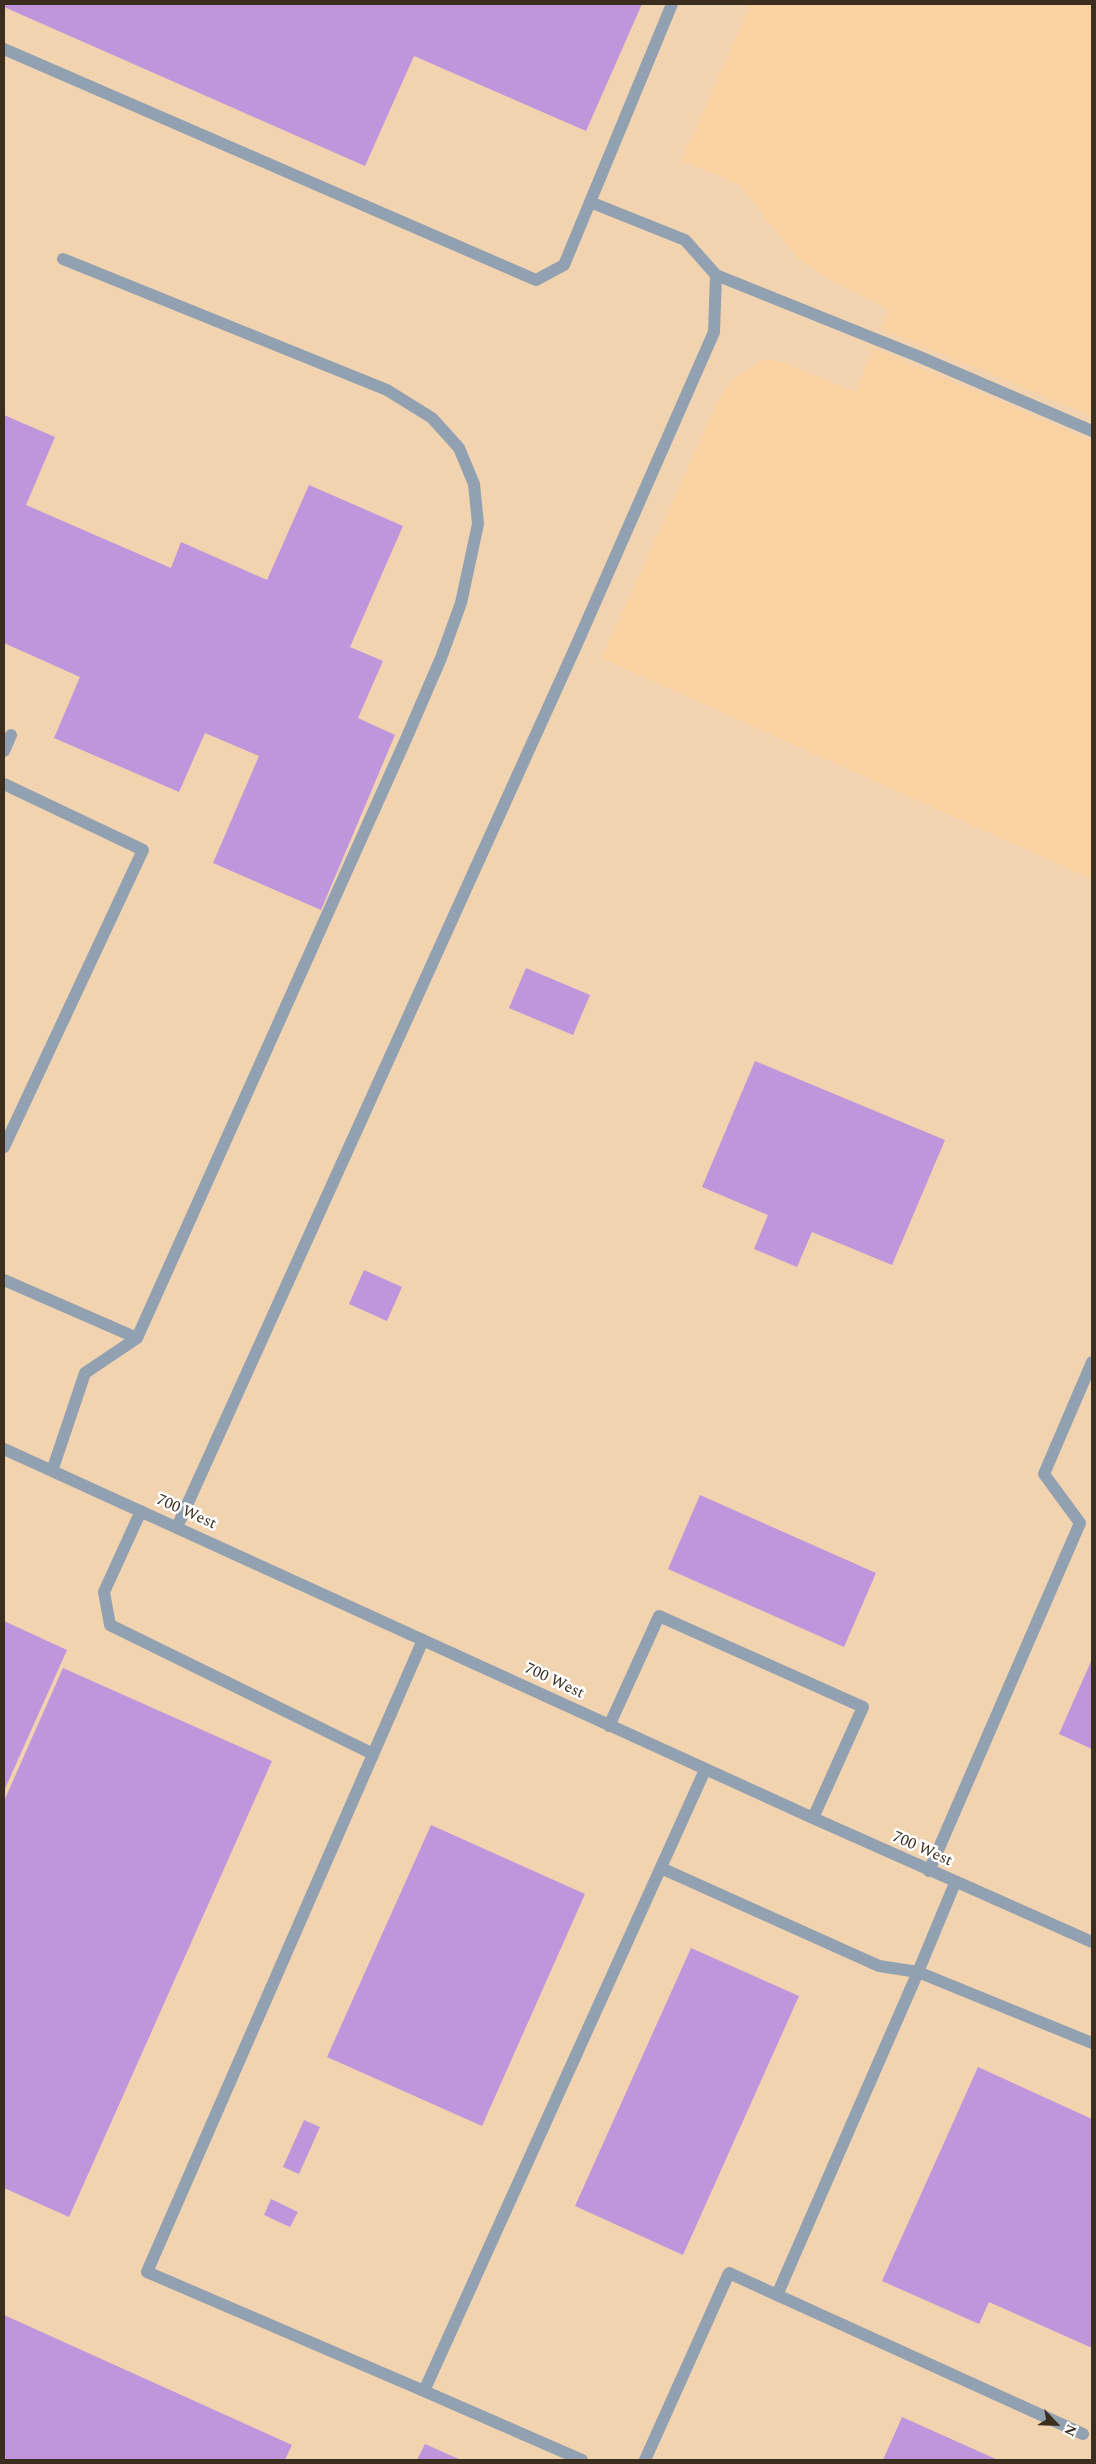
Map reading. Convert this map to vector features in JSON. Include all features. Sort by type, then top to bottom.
[{"type":"street","points":[[4,49],[536,280],[564,265],[672,4]]},
{"type":"street","points":[[590,202],[685,240],[716,275],[920,357],[1092,431]]},
{"type":"street","points":[[52,1471],[85,1373],[137,1338],[441,658],[461,603],[478,524],[474,484],[460,448],[432,418],[386,390],[63,259]]},
{"type":"street","points":[[177,1527],[576,646],[714,332],[716,275]]},
{"type":"street","points":[[4,751],[11,735]]},
{"type":"street","points":[[4,784],[143,850],[4,1147]]},
{"type":"street","points":[[4,1280],[137,1338]]},
{"type":"street","points":[[929,1871],[1080,1523],[1044,1474],[1092,1362]]},
{"type":"street","name":"700 West","points":[[4,1449],[705,1770],[1092,1942]]},
{"type":"street","points":[[142,1511],[104,1592],[110,1625],[373,1754]]},
{"type":"street","points":[[609,1726],[659,1616],[863,1708],[813,1818]]},
{"type":"street","points":[[423,1640],[147,2272],[582,2460]]},
{"type":"street","points":[[424,2391],[705,1770]]},
{"type":"street","points":[[661,1868],[879,1966],[918,1972],[1092,2043]]},
{"type":"street","points":[[777,2294],[956,1882]]},
{"type":"street","points":[[645,2460],[729,2273],[1083,2434]]},
{"type":"shaded area","points":[[4,4],[1092,4],[1092,2460],[4,2460]]},
{"type":"shaded area","points":[[751,4],[1092,4],[1092,416],[881,329],[889,309],[829,279],[797,257],[740,185],[682,160]]},
{"type":"shaded area","points":[[873,348],[1092,441],[1092,879],[602,658],[720,397],[732,380],[764,359],[783,362],[856,392]]},
{"type":"building","points":[[4,4],[642,4],[586,131],[414,56],[365,166],[4,7]]},
{"type":"building","points":[[4,415],[55,437],[26,505],[171,568],[181,542],[267,580],[309,485],[403,526],[350,647],[383,661],[358,718],[395,735],[321,910],[213,863],[259,756],[205,733],[179,792],[54,738],[80,677],[4,643]]},
{"type":"building","points":[[526,968],[590,995],[573,1035],[509,1008]]},
{"type":"building","points":[[755,1061],[945,1140],[892,1265],[812,1232],[797,1267],[754,1249],[768,1215],[702,1187]]},
{"type":"building","points":[[364,1270],[402,1287],[387,1321],[349,1304]]},
{"type":"building","points":[[700,1495],[876,1573],[844,1647],[668,1569]]},
{"type":"building","points":[[4,1621],[67,1650],[4,1791]]},
{"type":"building","points":[[1092,1659],[1092,1749],[1059,1734]]},
{"type":"building","points":[[63,1668],[272,1761],[69,2217],[4,2188],[4,1801]]},
{"type":"building","points":[[431,1825],[585,1894],[482,2126],[327,2057]]},
{"type":"building","points":[[691,1948],[799,1996],[683,2255],[575,2206]]},
{"type":"building","points":[[978,2067],[1092,2119],[1092,2348],[989,2302],[979,2324],[882,2281]]},
{"type":"building","points":[[304,2120],[320,2127],[299,2174],[283,2167]]},
{"type":"building","points":[[271,2199],[298,2212],[290,2227],[264,2215]]},
{"type":"building","points":[[4,2315],[292,2445],[285,2460],[4,2460]]},
{"type":"building","points":[[902,2417],[998,2460],[883,2460]]},
{"type":"building","points":[[425,2444],[461,2460],[417,2460]]}]
